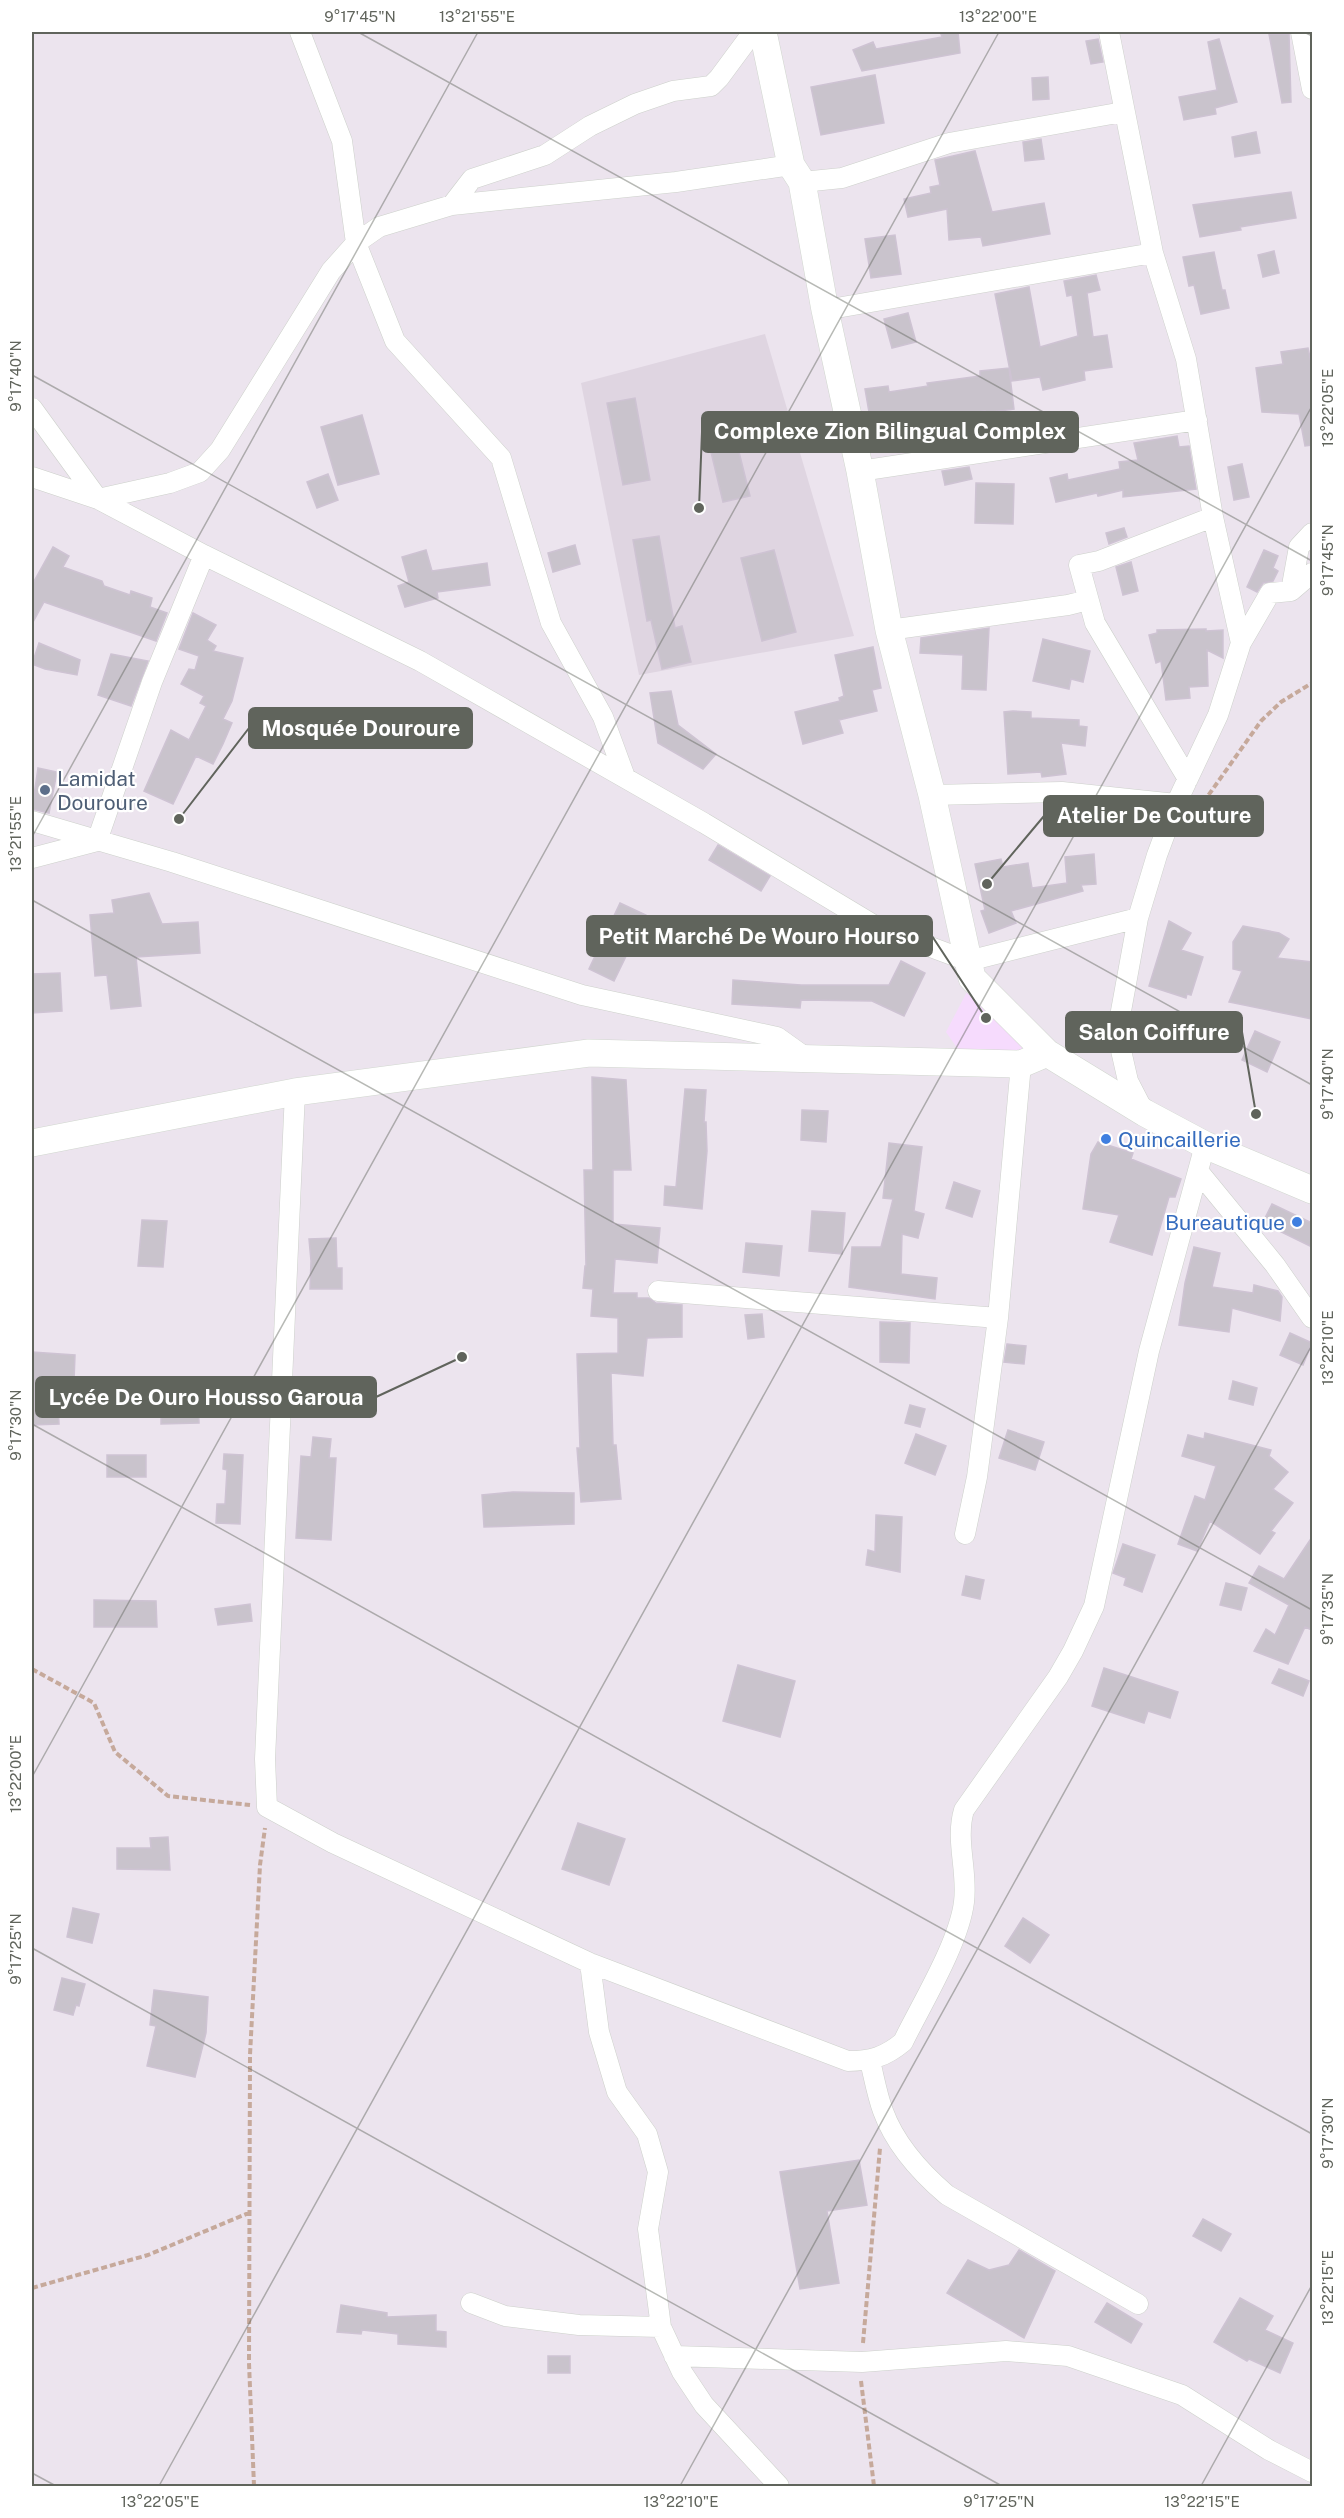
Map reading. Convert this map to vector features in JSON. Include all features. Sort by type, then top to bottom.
[{"type":"main road","points":[[763,32],[797,174],[860,471],[889,630],[932,795],[972,978],[1047,1053],[1145,1113],[1205,1144],[1312,1190]]},
{"type":"main road","points":[[32,1143],[296,1092],[589,1053],[1021,1064],[1047,1053]]},
{"type":"street","points":[[300,32],[342,141],[356,243],[395,341],[501,458],[551,623],[603,717],[625,777]]},
{"type":"street","points":[[452,205],[472,179],[545,155],[590,126],[635,104],[673,91],[711,86],[720,78],[749,32]]},
{"type":"street","points":[[1109,32],[1153,253],[1186,359],[1213,517],[1241,642]]},
{"type":"street","points":[[1301,32],[1312,89]]},
{"type":"street","points":[[98,499],[170,483],[200,472],[220,450],[331,271],[356,243],[378,227],[452,205],[676,182],[797,174],[842,178],[949,143],[1124,112]]},
{"type":"street","points":[[825,310],[1153,253]]},
{"type":"street","points":[[32,408],[98,499]]},
{"type":"street","points":[[860,471],[1197,420]]},
{"type":"street","points":[[32,477],[98,499],[204,555],[420,661],[625,777],[877,927],[968,961],[1138,918]]},
{"type":"street","points":[[1188,779],[1095,623],[1079,565],[1099,561],[1213,517]]},
{"type":"street","points":[[1291,591],[1299,547],[1312,533]]},
{"type":"street","points":[[97,841],[152,682],[204,555]]},
{"type":"street","points":[[1145,1113],[1128,1081],[1120,1046],[1121,1011],[1138,918],[1157,855],[1176,804],[1218,714],[1241,642],[1270,593],[1291,591],[1312,573]]},
{"type":"street","points":[[889,630],[1068,605],[1088,600]]},
{"type":"street","points":[[932,795],[1062,792],[1176,804]]},
{"type":"street","points":[[32,821],[468,956],[582,995],[777,1037],[805,1057]]},
{"type":"street","points":[[32,858],[97,841]]},
{"type":"street","points":[[965,1534],[977,1478],[998,1318],[1021,1064]]},
{"type":"street","points":[[296,1092],[265,1759],[267,1808],[333,1843],[590,1963],[848,2061],[870,2061],[889,2054],[903,2042],[959,1928],[965,1900],[960,1825],[964,1810],[1058,1677],[1094,1606],[1149,1351],[1205,1144]]},
{"type":"street","points":[[1198,1171],[1275,1265],[1312,1318]]},
{"type":"street","points":[[658,1291],[998,1318]]},
{"type":"street","points":[[590,1963],[598,2032],[617,2092],[647,2134],[658,2172],[648,2229],[661,2327],[682,2372],[704,2405],[779,2487]]},
{"type":"street","points":[[870,2061],[883,2111],[910,2158],[929,2180],[947,2195],[1138,2304]]},
{"type":"street","points":[[471,2303],[504,2316],[579,2325],[661,2327]]},
{"type":"street","points":[[674,2356],[862,2362],[1006,2351],[1068,2356],[1182,2395],[1269,2450],[1312,2472]]},
{"type":"path","points":[[1188,822],[1261,720],[1281,702],[1312,683]]},
{"type":"path","points":[[32,1669],[94,1703],[115,1752],[168,1796],[267,1808],[260,1865],[250,2055],[249,2363],[254,2487]]},
{"type":"path","points":[[874,2487],[861,2388],[880,2147]]},
{"type":"path","points":[[32,2288],[148,2255],[251,2212]]},
{"type":"shaded area","points":[[765,334],[854,636],[639,675],[581,383]]},
{"type":"shaded area","points":[[970,986],[1030,1043],[1002,1065],[971,1068],[946,1032]]},
{"type":"building","points":[[958,32],[960,53],[862,71],[853,50],[873,42],[876,49],[942,37],[941,34]]},
{"type":"building","points":[[1269,34],[1289,34],[1291,102],[1282,103]]},
{"type":"building","points":[[1098,39],[1103,62],[1091,64],[1086,41]]},
{"type":"building","points":[[1219,39],[1237,102],[1215,108],[1216,114],[1184,120],[1179,97],[1217,90],[1208,42]]},
{"type":"building","points":[[875,75],[884,123],[821,135],[811,87]]},
{"type":"building","points":[[1048,77],[1049,99],[1033,100],[1032,78]]},
{"type":"building","points":[[1256,132],[1260,153],[1235,157],[1232,137]]},
{"type":"building","points":[[1041,139],[1044,159],[1025,161],[1023,142]]},
{"type":"building","points":[[975,151],[992,212],[1044,203],[1050,234],[983,246],[981,237],[949,240],[947,209],[908,217],[904,199],[931,193],[930,187],[940,185],[935,160]]},
{"type":"building","points":[[1291,192],[1296,218],[1240,227],[1241,230],[1200,237],[1193,205]]},
{"type":"building","points":[[895,235],[901,274],[871,278],[865,239]]},
{"type":"building","points":[[1274,251],[1279,273],[1263,277],[1258,255]]},
{"type":"building","points":[[1214,252],[1222,290],[1225,290],[1229,308],[1201,314],[1194,285],[1189,286],[1183,257]]},
{"type":"building","points":[[1096,275],[1100,290],[1087,293],[1093,337],[1107,335],[1112,367],[1084,371],[1085,380],[1043,390],[1040,377],[1012,381],[995,294],[1029,287],[1040,347],[1078,336],[1072,295],[1067,296],[1064,281]]},
{"type":"building","points":[[908,313],[916,342],[892,348],[884,319]]},
{"type":"building","points":[[1308,348],[1312,367],[1312,445],[1305,446],[1299,414],[1262,412],[1256,368],[1283,364],[1281,352]]},
{"type":"building","points":[[1009,368],[1014,409],[985,413],[985,411],[904,424],[907,441],[875,447],[865,389],[888,386],[889,392],[928,386],[927,383],[980,376],[980,371]]},
{"type":"building","points":[[635,398],[650,480],[623,485],[607,403]]},
{"type":"building","points":[[362,415],[379,474],[338,485],[321,427]]},
{"type":"building","points":[[730,416],[750,496],[723,502],[704,423]]},
{"type":"building","points":[[1177,436],[1179,447],[1189,446],[1196,489],[1123,497],[1123,490],[1056,502],[1050,478],[1067,474],[1068,480],[1120,469],[1119,462],[1138,460],[1134,443]]},
{"type":"building","points":[[1242,464],[1249,497],[1234,500],[1228,467]]},
{"type":"building","points":[[969,467],[972,479],[945,485],[942,471]]},
{"type":"building","points":[[328,474],[338,500],[317,508],[307,482]]},
{"type":"building","points":[[976,483],[1014,484],[1013,524],[975,523]]},
{"type":"building","points":[[1124,528],[1127,537],[1109,544],[1106,533]]},
{"type":"building","points":[[659,536],[675,628],[682,626],[691,662],[662,669],[651,620],[647,621],[633,540]]},
{"type":"building","points":[[575,545],[580,564],[553,572],[548,553]]},
{"type":"building","points":[[53,547],[69,556],[63,567],[102,581],[104,586],[130,595],[131,591],[152,598],[150,607],[167,613],[156,641],[44,602],[32,624],[32,585]]},
{"type":"building","points":[[426,550],[432,571],[487,563],[490,585],[437,592],[438,598],[405,607],[398,586],[409,582],[402,557]]},
{"type":"building","points":[[774,550],[796,632],[762,641],[741,558]]},
{"type":"building","points":[[1264,550],[1278,556],[1273,568],[1278,571],[1273,581],[1263,583],[1257,592],[1247,587]]},
{"type":"building","points":[[1131,562],[1138,591],[1123,595],[1116,567]]},
{"type":"building","points":[[193,613],[216,625],[207,640],[216,646],[213,651],[243,658],[232,701],[223,719],[232,723],[223,744],[213,764],[196,756],[173,804],[144,791],[171,730],[189,740],[206,706],[200,703],[204,696],[181,684],[189,669],[195,670],[199,656],[179,649]]},
{"type":"building","points":[[989,628],[986,690],[962,689],[963,655],[920,653],[921,638]]},
{"type":"building","points":[[1206,629],[1206,631],[1223,630],[1223,658],[1207,650],[1208,686],[1189,687],[1190,698],[1166,700],[1161,661],[1156,663],[1149,635],[1157,633],[1157,630]]},
{"type":"building","points":[[1043,639],[1090,651],[1083,682],[1071,679],[1069,689],[1033,681]]},
{"type":"building","points":[[39,643],[80,660],[77,675],[32,664]]},
{"type":"building","points":[[873,647],[881,688],[872,690],[877,711],[839,720],[843,733],[803,744],[795,712],[840,701],[839,698],[844,696],[835,655]]},
{"type":"building","points":[[111,654],[148,661],[131,706],[98,695]]},
{"type":"building","points":[[671,691],[678,725],[716,754],[703,769],[658,743],[650,693]]},
{"type":"building","points":[[1004,712],[1031,712],[1031,718],[1079,720],[1079,726],[1087,727],[1085,746],[1061,743],[1066,774],[1042,777],[1041,772],[1008,774]]},
{"type":"building","points":[[38,768],[57,772],[49,813],[32,809]]},
{"type":"building","points":[[718,845],[770,876],[761,891],[709,860]]},
{"type":"building","points":[[1094,854],[1096,884],[1081,885],[1083,891],[1011,911],[1016,923],[989,933],[981,911],[985,910],[975,864],[1001,859],[1003,867],[1028,863],[1032,888],[1067,883],[1065,857]]},
{"type":"building","points":[[149,893],[162,924],[198,922],[200,953],[136,957],[141,1006],[111,1009],[107,975],[95,976],[90,915],[114,913],[112,900]]},
{"type":"building","points":[[620,903],[646,915],[614,981],[589,969]]},
{"type":"building","points":[[1169,921],[1191,933],[1181,950],[1203,957],[1191,995],[1187,994],[1186,998],[1149,986]]},
{"type":"building","points":[[1243,926],[1279,933],[1289,939],[1277,958],[1312,962],[1312,1019],[1229,1002],[1242,971],[1233,969],[1233,942]]},
{"type":"building","points":[[901,961],[925,973],[904,1016],[872,1001],[801,1000],[800,1008],[732,1004],[733,980],[801,985],[889,985]]},
{"type":"building","points":[[60,973],[62,1011],[32,1013],[32,974]]},
{"type":"building","points":[[1255,1031],[1280,1042],[1267,1072],[1242,1060]]},
{"type":"building","points":[[592,1077],[626,1080],[631,1170],[613,1170],[613,1224],[660,1228],[657,1263],[615,1259],[613,1293],[637,1293],[637,1298],[649,1298],[656,1303],[682,1305],[682,1337],[647,1338],[643,1376],[611,1373],[613,1445],[616,1445],[621,1499],[581,1502],[577,1448],[580,1448],[577,1354],[618,1353],[618,1318],[591,1316],[593,1289],[583,1288],[586,1266],[584,1170],[593,1170]]},
{"type":"building","points":[[685,1089],[706,1090],[704,1122],[706,1122],[707,1151],[702,1209],[664,1205],[665,1186],[676,1187]]},
{"type":"building","points":[[802,1110],[828,1111],[826,1142],[801,1140]]},
{"type":"building","points":[[1098,1142],[1133,1153],[1131,1159],[1181,1179],[1175,1197],[1169,1197],[1152,1255],[1110,1242],[1119,1215],[1083,1209],[1091,1154]]},
{"type":"building","points":[[889,1143],[922,1147],[914,1211],[924,1214],[918,1238],[902,1234],[901,1274],[937,1278],[935,1299],[849,1287],[852,1247],[881,1247],[893,1199],[883,1198]]},
{"type":"building","points":[[954,1182],[980,1191],[972,1217],[946,1208]]},
{"type":"building","points":[[1272,1204],[1312,1223],[1312,1247],[1265,1224],[1265,1218]]},
{"type":"building","points":[[812,1211],[845,1213],[842,1254],[809,1251]]},
{"type":"building","points":[[142,1220],[167,1221],[163,1267],[138,1266]]},
{"type":"building","points":[[336,1238],[337,1268],[342,1268],[342,1289],[310,1289],[309,1239]]},
{"type":"building","points":[[746,1243],[782,1246],[779,1276],[743,1272]]},
{"type":"building","points":[[1194,1247],[1220,1253],[1212,1287],[1253,1293],[1254,1285],[1278,1291],[1282,1297],[1280,1321],[1232,1308],[1229,1332],[1179,1325],[1185,1283]]},
{"type":"building","points":[[762,1314],[764,1337],[748,1339],[745,1315]]},
{"type":"building","points":[[880,1322],[910,1323],[909,1363],[880,1362]]},
{"type":"building","points":[[1290,1333],[1312,1343],[1303,1365],[1280,1355]]},
{"type":"building","points":[[1007,1344],[1026,1346],[1024,1364],[1004,1362]]},
{"type":"building","points":[[32,1352],[75,1355],[74,1381],[57,1380],[59,1424],[32,1425]]},
{"type":"building","points":[[1233,1381],[1257,1388],[1253,1405],[1229,1399]]},
{"type":"building","points":[[180,1395],[198,1395],[199,1423],[161,1424],[161,1397],[180,1398]]},
{"type":"building","points":[[910,1405],[925,1409],[920,1427],[905,1423]]},
{"type":"building","points":[[1008,1430],[1044,1442],[1035,1470],[999,1458]]},
{"type":"building","points":[[1205,1433],[1271,1450],[1269,1456],[1288,1472],[1273,1489],[1293,1503],[1271,1531],[1275,1533],[1260,1554],[1210,1521],[1197,1551],[1178,1544],[1195,1496],[1205,1500],[1216,1466],[1182,1456],[1188,1435],[1204,1439]]},
{"type":"building","points":[[916,1434],[946,1446],[935,1475],[905,1463]]},
{"type":"building","points":[[313,1437],[331,1439],[329,1458],[336,1458],[331,1540],[296,1538],[301,1456],[311,1457]]},
{"type":"building","points":[[224,1454],[243,1455],[240,1524],[216,1523],[217,1504],[225,1504],[227,1470],[223,1469]]},
{"type":"building","points":[[107,1455],[146,1455],[146,1477],[107,1477]]},
{"type":"building","points":[[513,1492],[574,1493],[574,1524],[484,1527],[482,1495]]},
{"type":"building","points":[[876,1515],[902,1517],[900,1572],[866,1565],[868,1550],[875,1552]]},
{"type":"building","points":[[1312,1537],[1312,1630],[1305,1627],[1288,1664],[1254,1651],[1266,1629],[1275,1635],[1289,1605],[1249,1583],[1259,1566],[1284,1579]]},
{"type":"building","points":[[1123,1544],[1155,1555],[1142,1592],[1124,1585],[1126,1578],[1113,1573]]},
{"type":"building","points":[[966,1576],[984,1580],[980,1599],[962,1595]]},
{"type":"building","points":[[1226,1583],[1247,1588],[1241,1610],[1220,1605]]},
{"type":"building","points":[[94,1600],[156,1601],[157,1627],[94,1627]]},
{"type":"building","points":[[250,1604],[252,1621],[218,1625],[215,1609]]},
{"type":"building","points":[[738,1665],[795,1681],[780,1737],[723,1721]]},
{"type":"building","points":[[1104,1668],[1178,1692],[1170,1718],[1148,1711],[1144,1723],[1092,1706]]},
{"type":"building","points":[[1279,1669],[1309,1681],[1303,1696],[1272,1683]]},
{"type":"building","points":[[578,1823],[625,1839],[609,1885],[562,1869]]},
{"type":"building","points":[[168,1837],[170,1870],[117,1869],[117,1848],[151,1848],[150,1838]]},
{"type":"building","points":[[73,1908],[99,1914],[92,1943],[67,1937]]},
{"type":"building","points":[[1023,1918],[1049,1935],[1030,1963],[1005,1946]]},
{"type":"building","points":[[62,1978],[85,1984],[79,2006],[76,2005],[73,2015],[54,2010]]},
{"type":"building","points":[[154,1990],[208,1997],[206,2033],[195,2077],[147,2066],[156,2026],[150,2025]]},
{"type":"building","points":[[859,2160],[867,2205],[827,2211],[839,2283],[800,2289],[780,2172]]},
{"type":"building","points":[[1203,2219],[1231,2234],[1221,2251],[1193,2236]]},
{"type":"building","points":[[1019,2250],[1055,2271],[1024,2338],[947,2293],[968,2260],[989,2270],[1009,2265]]},
{"type":"building","points":[[1240,2298],[1273,2316],[1265,2330],[1293,2343],[1280,2373],[1249,2359],[1247,2361],[1214,2342]]},
{"type":"building","points":[[1107,2303],[1142,2324],[1131,2343],[1095,2322]]},
{"type":"building","points":[[341,2305],[387,2313],[387,2317],[436,2315],[436,2331],[446,2332],[446,2347],[398,2344],[398,2334],[362,2330],[361,2334],[337,2332]]},
{"type":"building","points":[[548,2356],[570,2356],[570,2373],[548,2373]]},
{"type":"place","name":"Complexe Zion Bilingual Complex","points":[[699,508]]},
{"type":"place","name":"Lamidat Douroure","points":[[45,790]]},
{"type":"place","name":"Mosquée Douroure","points":[[179,819]]},
{"type":"place","name":"Atelier De Couture","points":[[987,884]]},
{"type":"place","name":"Petit Marché De Wouro Hourso","points":[[986,1018]]},
{"type":"place","name":"Salon Coiffure","points":[[1256,1114]]},
{"type":"place","name":"Quincaillerie","points":[[1106,1139]]},
{"type":"place","name":"Bureautique","points":[[1297,1222]]},
{"type":"place","name":"Lycée De Ouro Housso Garoua","points":[[462,1357]]}]
